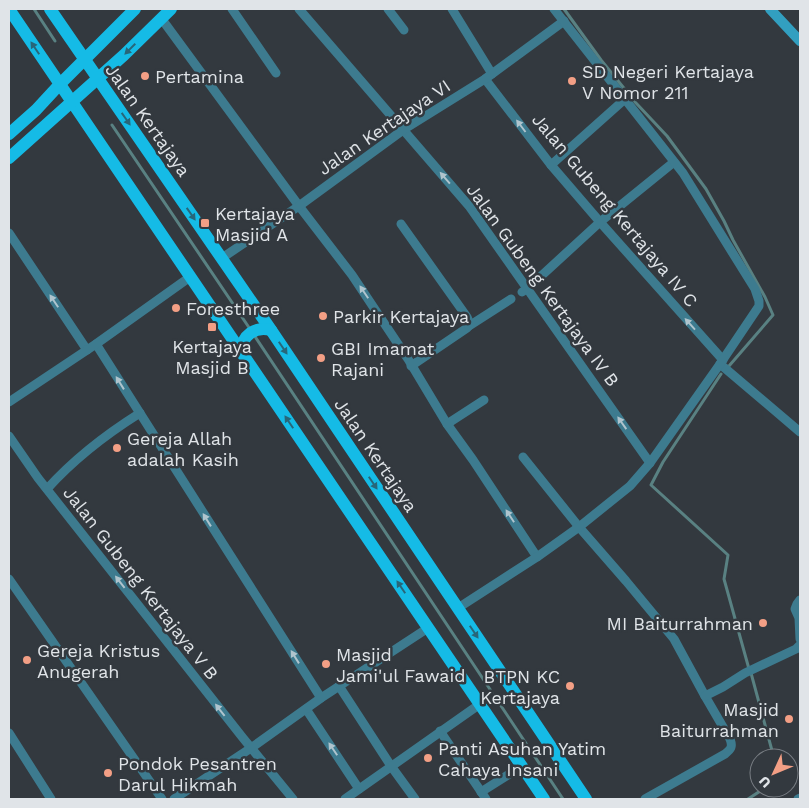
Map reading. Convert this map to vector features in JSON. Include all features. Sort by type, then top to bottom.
[{"type":"main road","points":[[9,9],[190,277],[242,346],[428,628],[544,799]]},
{"type":"main road","name":"Jalan Kertajaya","points":[[50,9],[222,258],[266,330],[458,608],[586,799]]},
{"type":"main road","points":[[9,134],[36,110],[135,9]]},
{"type":"main road","points":[[9,158],[98,79],[171,9]]},
{"type":"main road","points":[[242,346],[250,333],[266,330]]},
{"type":"street","points":[[232,9],[276,73]]},
{"type":"street","name":"Jalan Gubeng Kertajaya IV B","points":[[298,9],[469,206],[525,290],[650,463]]},
{"type":"street","points":[[388,9],[404,30]]},
{"type":"street","name":"Jalan Gubeng Kertajaya IV C","points":[[452,9],[489,77],[551,165],[722,362],[800,432]]},
{"type":"street","points":[[458,608],[581,529],[630,486],[650,463],[758,309],[759,301],[755,289],[683,174],[554,9]]},
{"type":"street","points":[[770,9],[800,41]]},
{"type":"street","points":[[162,18],[352,275],[408,359],[447,424],[537,557]]},
{"type":"street","name":"Jalan Kertajaya VI","points":[[222,258],[300,206],[403,130],[489,77],[564,22]]},
{"type":"street","points":[[551,165],[625,99]]},
{"type":"street","points":[[525,290],[600,222],[674,162]]},
{"type":"street","points":[[401,224],[467,317],[469,326]]},
{"type":"street","points":[[9,233],[88,350]]},
{"type":"street","points":[[9,402],[88,350],[190,277]]},
{"type":"street","points":[[411,366],[511,299]]},
{"type":"street","points":[[96,344],[321,698]]},
{"type":"street","points":[[447,424],[484,400]]},
{"type":"street","points":[[47,489],[70,464],[106,436],[140,414]]},
{"type":"street","name":"Jalan Gubeng Kertajaya V B","points":[[9,436],[47,489],[292,799]]},
{"type":"street","points":[[523,457],[674,640],[730,739],[731,749],[725,754],[645,799]]},
{"type":"street","points":[[9,579],[162,799]]},
{"type":"street","points":[[800,600],[795,609],[800,639]]},
{"type":"street","points":[[174,799],[251,748],[321,698],[428,628]]},
{"type":"street","points":[[705,696],[745,673],[798,647]]},
{"type":"street","points":[[339,686],[415,799]]},
{"type":"street","points":[[345,799],[480,704]]},
{"type":"street","points":[[306,709],[359,789]]},
{"type":"street","points":[[440,731],[484,796],[522,766]]},
{"type":"street","points":[[9,733],[51,799]]},
{"type":"waterway","points":[[34,9],[55,41]]},
{"type":"waterway","points":[[564,9],[601,60],[636,103],[667,136],[706,189],[765,297],[773,315],[729,366]]},
{"type":"waterway","points":[[112,125],[250,329]]},
{"type":"waterway","points":[[254,335],[563,799]]},
{"type":"waterway","points":[[721,374],[663,462],[651,485],[728,555],[724,579],[749,669]]},
{"type":"waterway","points":[[751,673],[771,748]]},
{"type":"place","name":"Pertamina","points":[[145,76]]},
{"type":"place","name":"SD Negeri Kertajaya V Nomor 211","points":[[572,81]]},
{"type":"place","name":"Kertajaya Masjid A","points":[[205,223]]},
{"type":"place","name":"Foresthree","points":[[176,308]]},
{"type":"place","name":"Parkir Kertajaya","points":[[323,316]]},
{"type":"place","name":"Kertajaya Masjid B","points":[[212,327]]},
{"type":"place","name":"GBI Imamat Rajani","points":[[321,358]]},
{"type":"place","name":"Gereja Allah adalah Kasih","points":[[117,448]]},
{"type":"place","name":"MI Baiturrahman","points":[[763,623]]},
{"type":"place","name":"Gereja Kristus Anugerah","points":[[27,660]]},
{"type":"place","name":"Masjid Jami'ul Fawaid","points":[[326,664]]},
{"type":"place","name":"BTPN KC Kertajaya","points":[[570,686]]},
{"type":"place","name":"Masjid Baiturrahman","points":[[789,719]]},
{"type":"place","name":"Panti Asuhan Yatim Cahaya Insani","points":[[428,758]]},
{"type":"place","name":"Pondok Pesantren Darul Hikmah","points":[[108,773]]}]
